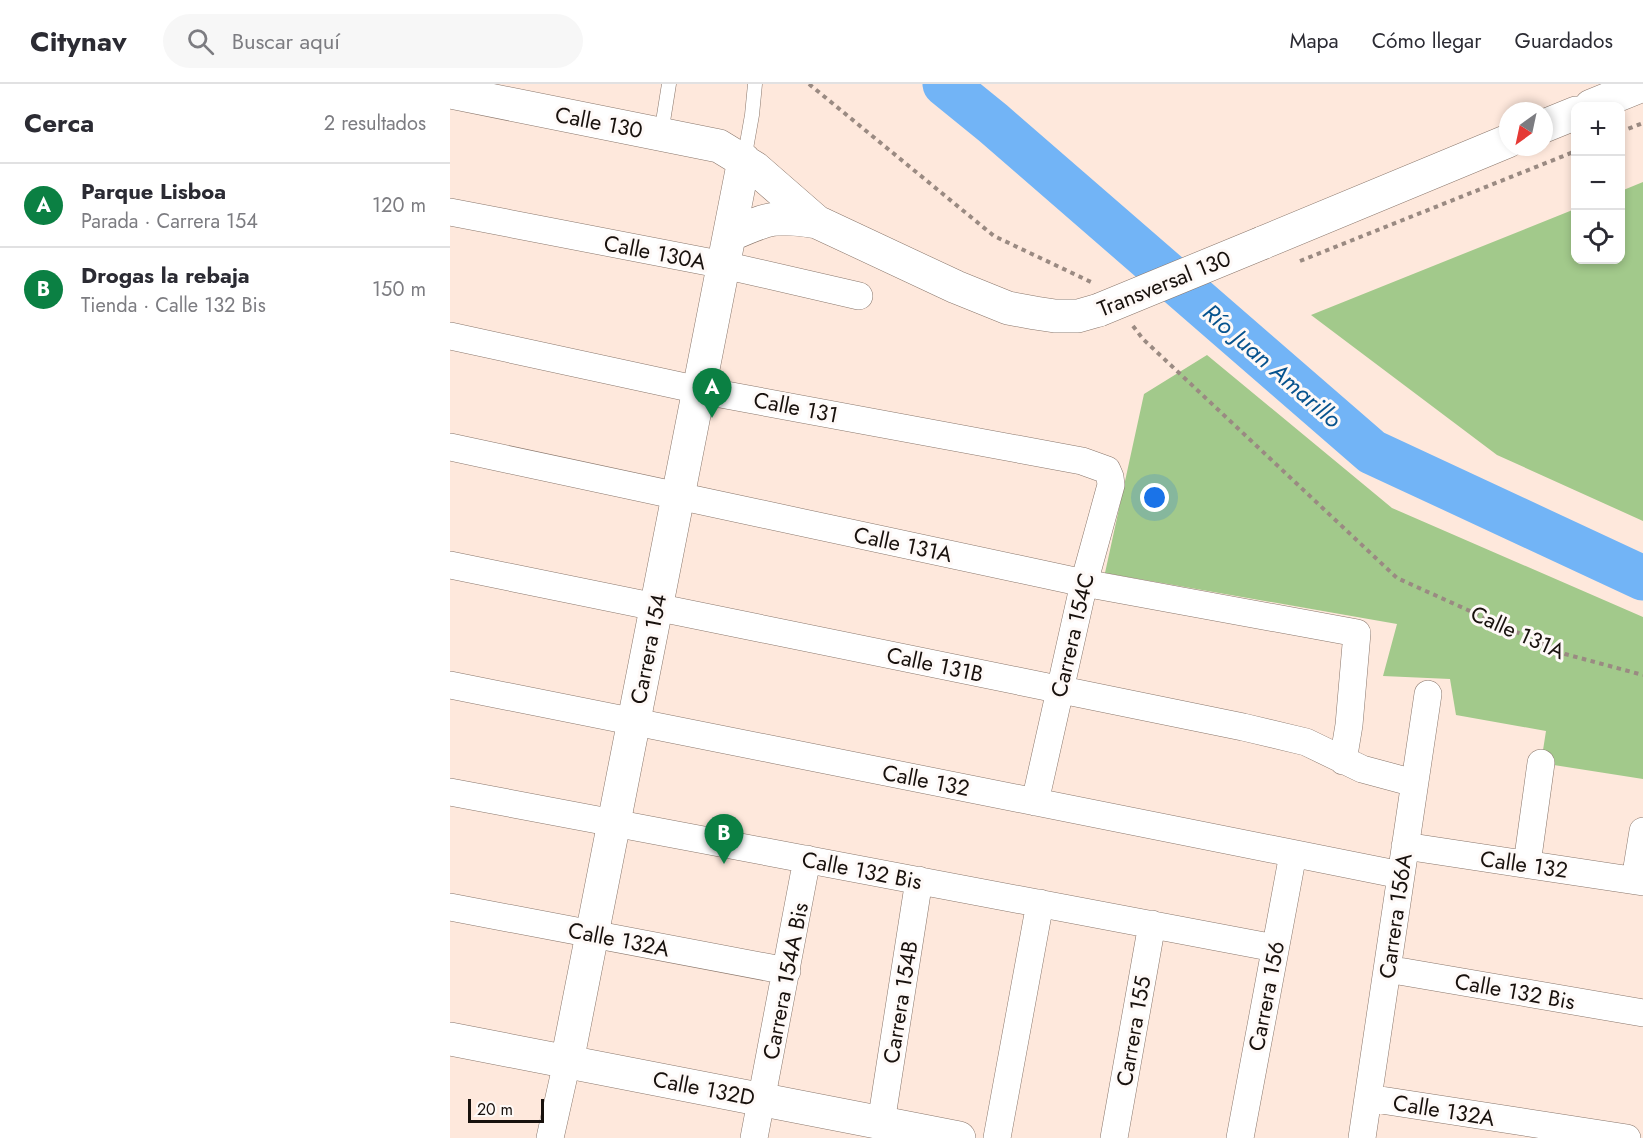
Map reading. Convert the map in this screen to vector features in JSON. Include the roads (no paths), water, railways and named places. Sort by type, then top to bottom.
[{"type":"main road","points":[[1601,102],[1643,85]]},
{"type":"main road","name":"Calle 130","points":[[450,92],[719,146],[744,160]]},
{"type":"main road","points":[[1553,122],[1571,115]]},
{"type":"main road","name":"Transversal 130","points":[[744,160],[817,222],[956,287],[1008,308],[1055,316],[1078,316],[1099,310],[1499,145]]},
{"type":"main road","name":"Carrera 154","points":[[567,1062],[744,160]]},
{"type":"main road","name":"Transversal 130","points":[[727,250],[755,224],[777,217],[817,222]]},
{"type":"main road","name":"Calle 132D","points":[[450,1039],[958,1138]]},
{"type":"street","name":"Calle 130A","points":[[450,212],[727,250],[859,296]]},
{"type":"street","name":"Calle 131","points":[[450,336],[699,390],[1082,461],[1107,470]]},
{"type":"street","name":"Calle 131A","points":[[450,447],[1084,583],[1357,633],[1349,725],[1343,761]]},
{"type":"street","name":"Carrera 154C","points":[[1035,802],[1084,583],[1111,485],[1107,470]]},
{"type":"street","name":"Calle 131B","points":[[450,565],[1244,727],[1306,742],[1371,772],[1414,783]]},
{"type":"street","name":"Calle 132","points":[[450,685],[1401,875]]},
{"type":"street","name":"Carrera 156A","points":[[1362,1138],[1428,693]]},
{"type":"street","points":[[1527,864],[1541,763]]},
{"type":"street","name":"Calle 132 Bis","points":[[450,792],[1275,948]]},
{"type":"street","points":[[1639,881],[1643,831]]},
{"type":"street","name":"Calle 132","points":[[1405,846],[1639,881]]},
{"type":"street","name":"Carrera 156","points":[[1240,1138],[1293,854]]},
{"type":"street","name":"Carrera 154A Bis","points":[[754,1138],[807,859]]},
{"type":"street","name":"Carrera 154B","points":[[881,1123],[919,880]]},
{"type":"street","points":[[997,1138],[1040,903]]},
{"type":"street","name":"Calle 132A","points":[[450,907],[787,971]]},
{"type":"street","name":"Carrera 155","points":[[1114,1138],[1152,924]]},
{"type":"street","name":"Calle 132 Bis","points":[[1387,969],[1643,1013]]},
{"type":"street","name":"Carrera 154","points":[[550,1138],[567,1062]]},
{"type":"street","name":"Calle 132A","points":[[1368,1098],[1627,1138]]},
{"type":"lane","points":[[661,134],[669,84]]},
{"type":"lane","points":[[744,160],[752,115],[754,84]]},
{"type":"waterway","name":"Río Juan Amarillo","points":[[945,84],[1372,452],[1643,578]]},
{"type":"place","name":"Parque Lisboa","points":[[712,418]]},
{"type":"place","name":"Drogas la rebaja","points":[[724,864]]}]
